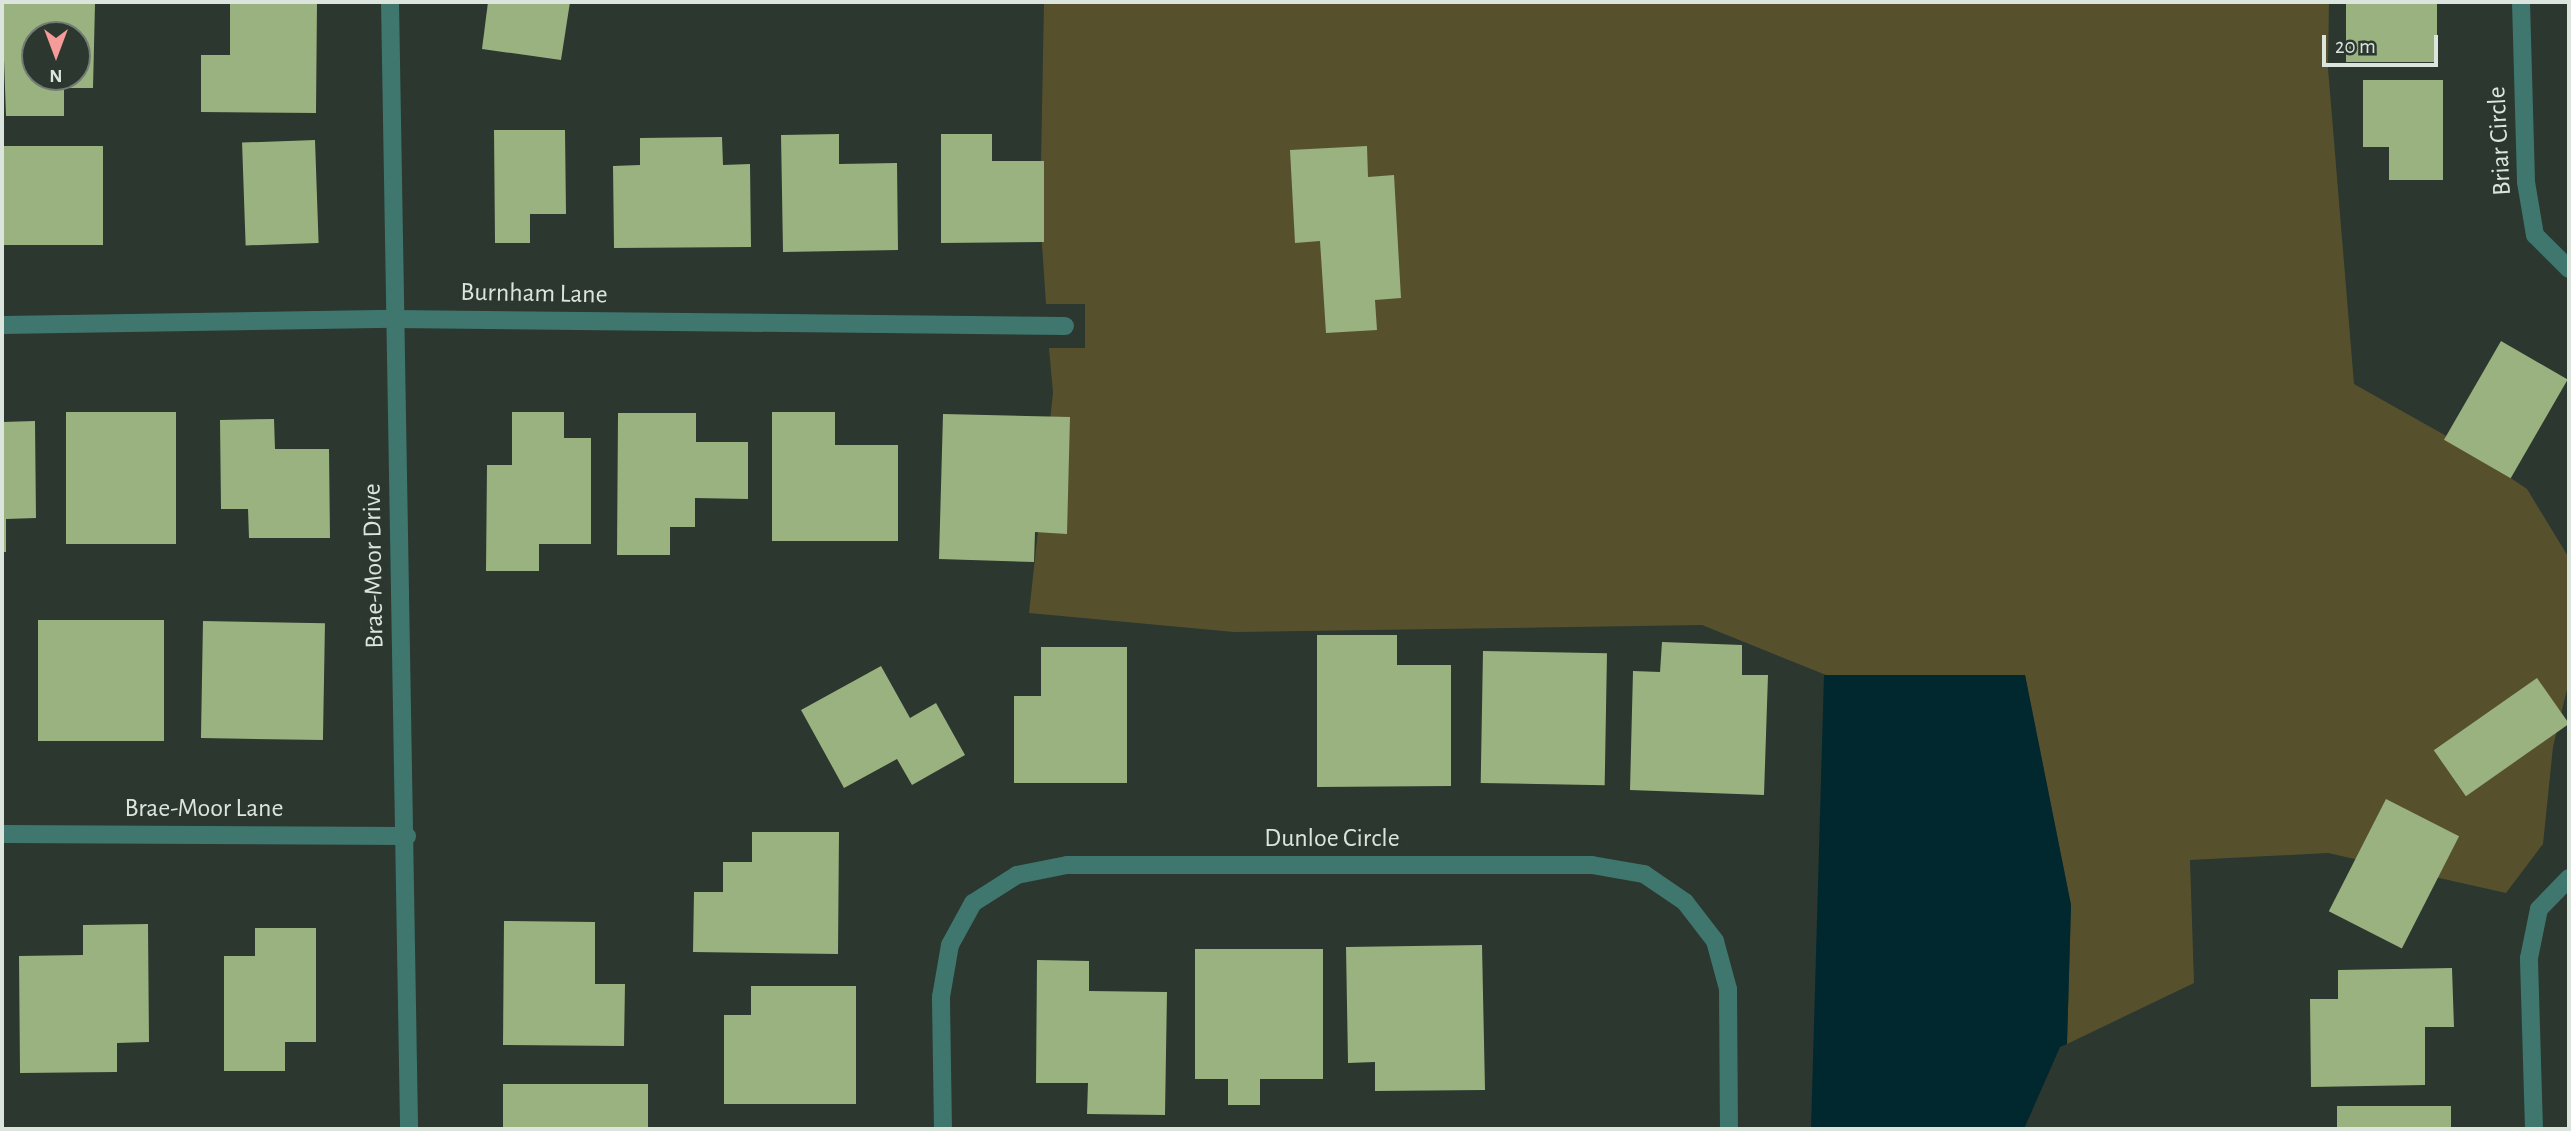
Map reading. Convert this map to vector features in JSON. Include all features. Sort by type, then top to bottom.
[{"type":"street","name":"Brae-Moor Drive","points":[[390,2],[394,319],[407,836],[409,1129]]},
{"type":"street","name":"Briar Circle","points":[[2521,2],[2526,183],[2535,234],[2569,269]]},
{"type":"street","name":"Burnham Lane","points":[[2,325],[394,319],[1065,326]]},
{"type":"street","name":"Brae-Moor Lane","points":[[2,834],[407,836]]},
{"type":"street","name":"Dunloe Circle","points":[[943,1129],[941,997],[950,945],[973,904],[1017,875],[1068,865],[1592,865],[1644,874],[1685,902],[1715,941],[1728,989],[1729,1129]]},
{"type":"street","points":[[2534,1129],[2529,958],[2539,909],[2569,878]]},
{"type":"shaded area","points":[[1044,2],[2329,2],[2328,68],[2354,384],[2457,442],[2527,489],[2569,558],[2569,681],[2553,747],[2543,844],[2506,893],[2328,853],[2190,860],[2194,983],[2067,1044],[2071,905],[2025,675],[1826,675],[1702,625],[1234,632],[1029,613],[1053,393],[1049,348],[1085,348],[1085,304],[1046,304],[1040,215]]},
{"type":"water","points":[[1824,675],[2025,675],[2071,905],[2067,1044],[2060,1047],[2024,1129],[1811,1129]]},
{"type":"building","points":[[230,2],[317,2],[316,113],[201,112],[201,55],[230,55]]},
{"type":"building","points":[[488,2],[570,2],[561,60],[482,49]]},
{"type":"building","points":[[2346,2],[2437,2],[2437,62],[2346,62]]},
{"type":"building","points":[[2,3],[95,4],[93,88],[91,21],[21,21],[21,91],[64,91],[64,116],[6,116]]},
{"type":"building","points":[[2363,80],[2443,80],[2443,180],[2389,180],[2389,147],[2363,147]]},
{"type":"building","points":[[494,130],[565,130],[566,214],[530,214],[530,243],[495,243]]},
{"type":"building","points":[[839,134],[839,164],[897,163],[898,250],[783,252],[781,135]]},
{"type":"building","points":[[941,134],[992,134],[992,161],[1044,161],[1044,242],[941,243]]},
{"type":"building","points":[[722,137],[723,165],[750,164],[751,247],[614,248],[613,166],[640,165],[640,138]]},
{"type":"building","points":[[315,140],[319,243],[246,245],[242,143]]},
{"type":"building","points":[[2,146],[103,146],[103,245],[2,245]]},
{"type":"building","points":[[1367,146],[1368,177],[1394,175],[1401,298],[1375,300],[1377,330],[1326,333],[1320,241],[1295,243],[1290,150]]},
{"type":"building","points":[[2501,341],[2568,380],[2511,478],[2444,440]]},
{"type":"building","points":[[66,412],[176,412],[176,544],[66,544]]},
{"type":"building","points":[[512,412],[564,412],[564,438],[591,438],[591,544],[539,544],[539,571],[486,571],[487,465],[512,465]]},
{"type":"building","points":[[772,412],[835,412],[835,445],[898,445],[898,541],[772,541]]},
{"type":"building","points":[[618,413],[696,413],[696,442],[748,442],[748,499],[695,498],[695,527],[670,527],[670,555],[617,555]]},
{"type":"building","points":[[943,414],[1070,417],[1067,534],[1035,532],[1034,562],[939,559]]},
{"type":"building","points":[[274,419],[275,449],[329,449],[330,538],[249,538],[248,509],[221,509],[220,420]]},
{"type":"building","points":[[35,421],[36,518],[6,519],[6,552],[2,552],[2,422]]},
{"type":"building","points":[[38,620],[164,620],[164,741],[38,741]]},
{"type":"building","points":[[203,621],[325,623],[323,740],[201,738]]},
{"type":"building","points":[[1317,635],[1397,635],[1397,665],[1451,665],[1451,786],[1317,787]]},
{"type":"building","points":[[1662,642],[1742,645],[1742,675],[1768,675],[1764,795],[1630,790],[1633,671],[1660,672]]},
{"type":"building","points":[[1041,647],[1127,647],[1127,783],[1014,783],[1014,696],[1041,696]]},
{"type":"building","points":[[1483,651],[1607,653],[1605,785],[1481,783]]},
{"type":"building","points":[[881,666],[910,718],[936,703],[965,755],[912,785],[897,759],[844,788],[801,710]]},
{"type":"building","points":[[2537,678],[2569,724],[2466,796],[2434,750]]},
{"type":"building","points":[[2386,799],[2459,836],[2402,948],[2329,911]]},
{"type":"building","points":[[752,832],[839,832],[838,954],[693,952],[694,892],[723,892],[723,862],[752,862]]},
{"type":"building","points":[[504,921],[595,922],[595,984],[625,984],[624,1046],[503,1045]]},
{"type":"building","points":[[148,924],[149,1042],[117,1043],[117,1072],[20,1073],[19,956],[83,955],[83,925]]},
{"type":"building","points":[[255,928],[316,928],[316,1042],[285,1042],[285,1071],[224,1071],[224,956],[255,956]]},
{"type":"building","points":[[1482,945],[1485,1090],[1375,1091],[1375,1062],[1348,1063],[1346,947]]},
{"type":"building","points":[[1195,949],[1323,949],[1323,1079],[1260,1079],[1260,1105],[1228,1105],[1228,1079],[1195,1079]]},
{"type":"building","points":[[1037,960],[1089,961],[1089,991],[1167,992],[1165,1115],[1087,1114],[1088,1083],[1036,1083]]},
{"type":"building","points":[[2452,968],[2454,1027],[2425,1027],[2425,1085],[2311,1087],[2310,999],[2338,999],[2338,970]]},
{"type":"building","points":[[751,986],[856,986],[856,1104],[724,1104],[724,1015],[751,1015]]},
{"type":"building","points":[[503,1084],[648,1084],[648,1129],[503,1129]]},
{"type":"building","points":[[2337,1106],[2451,1106],[2451,1129],[2337,1129]]}]
